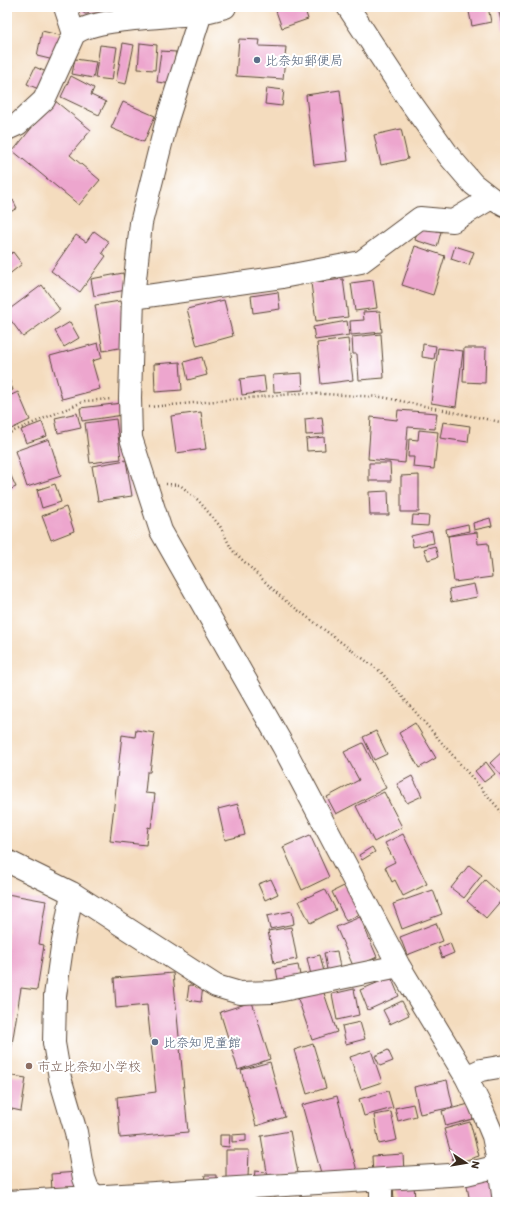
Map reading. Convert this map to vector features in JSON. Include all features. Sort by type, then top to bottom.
[{"type":"street","points":[[65,7],[74,34]]},
{"type":"street","points":[[7,129],[18,124],[44,100],[74,34],[80,30],[112,22],[200,13],[225,7]]},
{"type":"street","points":[[348,7],[409,100],[449,156],[473,184],[498,202]]},
{"type":"street","points":[[200,13],[167,120],[141,222],[133,298],[131,438],[161,531],[283,746],[399,966],[466,1077],[480,1105],[493,1136],[504,1202]]},
{"type":"street","points":[[133,298],[282,277],[361,262],[420,218],[453,221],[498,202]]},
{"type":"street","points":[[7,861],[72,893],[216,986],[240,993],[273,992],[399,966]]},
{"type":"street","points":[[72,893],[55,996],[54,1043],[60,1078],[76,1132],[84,1178],[88,1189],[99,1199]]},
{"type":"street","points":[[466,1077],[481,1070],[505,1066]]},
{"type":"street","points":[[7,1202],[99,1199],[466,1174],[499,1166]]},
{"type":"street","points":[[381,1180],[381,1202]]},
{"type":"path","points":[[7,434],[85,401],[131,403],[304,393],[382,397],[505,423]]},
{"type":"path","points":[[145,482],[180,485],[198,500],[220,526],[232,550],[283,598],[381,672],[505,816]]},
{"type":"building","points":[[75,7],[118,7],[118,11],[85,14]]},
{"type":"building","points":[[289,7],[304,7],[308,19],[282,28],[276,11]]},
{"type":"building","points":[[468,7],[488,7],[491,22],[472,26]]},
{"type":"building","points":[[505,7],[505,29],[503,30],[498,8]]},
{"type":"building","points":[[42,31],[63,36],[58,61],[37,56]]},
{"type":"building","points":[[239,39],[260,40],[259,46],[286,47],[283,79],[236,76]]},
{"type":"building","points":[[123,43],[134,45],[126,84],[116,82]]},
{"type":"building","points":[[140,43],[157,45],[155,70],[138,69]]},
{"type":"building","points":[[100,45],[117,47],[112,80],[95,78]]},
{"type":"building","points":[[161,51],[176,52],[172,84],[157,82]]},
{"type":"building","points":[[75,59],[96,62],[93,78],[72,74]]},
{"type":"building","points":[[35,67],[51,74],[43,91],[27,84]]},
{"type":"building","points":[[71,76],[94,88],[91,95],[106,102],[99,115],[61,97]]},
{"type":"building","points":[[267,88],[284,90],[282,106],[265,104]]},
{"type":"building","points":[[340,90],[348,161],[314,165],[306,95]]},
{"type":"building","points":[[54,100],[91,130],[70,155],[100,180],[79,205],[13,151]]},
{"type":"building","points":[[123,102],[155,116],[144,142],[111,128]]},
{"type":"building","points":[[401,129],[408,159],[381,165],[374,135]]},
{"type":"building","points":[[7,162],[11,169],[7,171]]},
{"type":"building","points":[[13,200],[17,208],[7,214],[7,203]]},
{"type":"building","points":[[419,226],[441,232],[437,247],[415,240]]},
{"type":"building","points":[[94,231],[109,242],[102,253],[106,256],[80,292],[51,271],[76,235],[86,242]]},
{"type":"building","points":[[415,246],[445,256],[433,295],[402,285]]},
{"type":"building","points":[[455,246],[474,252],[469,265],[451,259]]},
{"type":"building","points":[[13,252],[22,264],[7,276],[7,257]]},
{"type":"building","points":[[123,273],[126,290],[94,296],[91,279]]},
{"type":"building","points":[[343,279],[348,317],[316,321],[311,283]]},
{"type":"building","points":[[373,280],[377,308],[355,311],[351,283]]},
{"type":"building","points":[[42,285],[60,310],[23,337],[7,315],[7,311]]},
{"type":"building","points":[[278,292],[280,309],[253,313],[251,296]]},
{"type":"building","points":[[224,300],[233,336],[197,346],[187,309]]},
{"type":"building","points":[[120,301],[129,346],[103,351],[95,305]]},
{"type":"building","points":[[380,311],[382,332],[351,335],[350,321],[364,320],[363,312]]},
{"type":"building","points":[[347,321],[349,335],[315,340],[313,327]]},
{"type":"building","points":[[70,322],[79,338],[64,347],[55,331]]},
{"type":"building","points":[[381,334],[384,378],[359,380],[357,354],[353,354],[352,337]]},
{"type":"building","points":[[348,339],[353,380],[321,384],[317,343]]},
{"type":"building","points":[[98,343],[102,358],[92,361],[100,389],[62,399],[50,356]]},
{"type":"building","points":[[423,344],[436,346],[434,359],[422,357]]},
{"type":"building","points":[[438,348],[463,351],[456,407],[431,403]]},
{"type":"building","points":[[464,348],[486,348],[485,383],[463,382]]},
{"type":"building","points":[[202,357],[207,375],[188,380],[184,362]]},
{"type":"building","points":[[180,362],[182,390],[155,392],[154,364]]},
{"type":"building","points":[[7,373],[13,390],[7,392]]},
{"type":"building","points":[[302,373],[303,390],[274,392],[273,375]]},
{"type":"building","points":[[264,376],[266,392],[242,395],[240,379]]},
{"type":"building","points":[[18,392],[30,420],[7,431],[7,397]]},
{"type":"building","points":[[122,403],[123,415],[82,421],[80,408]]},
{"type":"building","points":[[398,410],[437,413],[435,429],[408,427],[405,463],[368,459],[371,417],[397,420]]},
{"type":"building","points":[[201,412],[206,449],[176,453],[171,416]]},
{"type":"building","points":[[77,413],[81,428],[58,433],[55,418]]},
{"type":"building","points":[[322,417],[324,434],[306,435],[305,419]]},
{"type":"building","points":[[116,419],[121,459],[90,463],[85,423]]},
{"type":"building","points":[[42,422],[47,436],[26,443],[21,430]]},
{"type":"building","points":[[443,422],[470,426],[468,442],[440,438]]},
{"type":"building","points":[[419,430],[438,432],[434,469],[413,467],[414,457],[408,457],[409,439],[418,440]]},
{"type":"building","points":[[324,437],[325,450],[307,451],[306,439]]},
{"type":"building","points":[[49,439],[61,476],[27,487],[15,451]]},
{"type":"building","points":[[126,460],[132,496],[98,501],[92,466]]},
{"type":"building","points":[[369,463],[390,463],[391,481],[369,481]]},
{"type":"building","points":[[7,467],[16,487],[7,491]]},
{"type":"building","points":[[419,475],[419,512],[401,512],[401,476]]},
{"type":"building","points":[[55,484],[61,502],[42,508],[37,490]]},
{"type":"building","points":[[388,491],[389,515],[370,515],[369,492]]},
{"type":"building","points":[[66,507],[74,531],[51,540],[42,516]]},
{"type":"building","points":[[413,515],[429,516],[428,526],[412,525]]},
{"type":"building","points":[[490,518],[492,526],[474,530],[473,523]]},
{"type":"building","points":[[468,524],[469,531],[447,536],[446,529]]},
{"type":"building","points":[[432,531],[434,543],[413,547],[411,536]]},
{"type":"building","points":[[477,532],[478,544],[488,543],[492,577],[454,582],[448,536]]},
{"type":"building","points":[[435,546],[438,557],[428,560],[424,549]]},
{"type":"building","points":[[474,584],[477,597],[451,602],[449,589]]},
{"type":"building","points":[[415,723],[436,758],[419,768],[399,733]]},
{"type":"building","points":[[136,730],[155,733],[150,772],[147,772],[145,793],[155,794],[151,828],[148,827],[146,845],[110,841],[122,735],[135,737]]},
{"type":"building","points":[[376,731],[387,754],[374,760],[363,737]]},
{"type":"building","points":[[363,743],[386,788],[336,814],[327,797],[359,780],[344,752]]},
{"type":"building","points":[[505,749],[505,779],[490,763]]},
{"type":"building","points":[[486,762],[495,774],[484,782],[475,771]]},
{"type":"building","points":[[412,776],[422,796],[407,803],[397,784]]},
{"type":"building","points":[[384,792],[402,827],[374,842],[356,806]]},
{"type":"building","points":[[238,804],[245,835],[225,840],[218,809]]},
{"type":"building","points":[[403,834],[427,884],[403,896],[395,880],[392,882],[385,867],[395,862],[385,843]]},
{"type":"building","points":[[310,835],[329,877],[302,890],[283,847]]},
{"type":"building","points":[[372,847],[375,852],[362,860],[359,855]]},
{"type":"building","points":[[469,865],[482,875],[464,898],[451,888]]},
{"type":"building","points":[[271,879],[278,894],[265,900],[258,884]]},
{"type":"building","points":[[485,880],[504,897],[486,918],[467,901]]},
{"type":"building","points":[[346,885],[360,914],[346,921],[332,892]]},
{"type":"building","points":[[325,889],[336,910],[310,923],[299,901]]},
{"type":"building","points":[[433,890],[442,914],[402,929],[393,904]]},
{"type":"building","points":[[7,894],[46,901],[39,944],[44,945],[37,990],[21,988],[8,1069]]},
{"type":"building","points":[[292,911],[294,924],[270,929],[267,916]]},
{"type":"building","points":[[360,917],[377,957],[354,968],[336,927]]},
{"type":"building","points":[[436,923],[443,941],[407,955],[400,937]]},
{"type":"building","points":[[291,927],[297,959],[274,963],[268,931]]},
{"type":"building","points":[[450,943],[454,953],[442,958],[438,948]]},
{"type":"building","points":[[337,951],[341,973],[328,975],[324,953]]},
{"type":"building","points":[[320,955],[325,976],[312,979],[307,958]]},
{"type":"building","points":[[298,965],[301,980],[279,985],[276,969]]},
{"type":"building","points":[[173,973],[188,1132],[120,1138],[117,1097],[156,1092],[147,1005],[116,1008],[114,978]]},
{"type":"building","points":[[391,977],[399,996],[368,1010],[360,990]]},
{"type":"building","points":[[189,985],[203,986],[201,1002],[187,1000]]},
{"type":"building","points":[[354,989],[359,1015],[337,1020],[332,994]]},
{"type":"building","points":[[323,990],[337,1032],[312,1040],[298,999]]},
{"type":"building","points":[[402,1001],[409,1015],[390,1024],[383,1010]]},
{"type":"building","points":[[252,1002],[270,1059],[238,1070],[220,1012]]},
{"type":"building","points":[[360,1022],[365,1039],[346,1044],[342,1026]]},
{"type":"building","points":[[313,1044],[326,1088],[307,1094],[294,1050]]},
{"type":"building","points":[[371,1050],[382,1082],[361,1089],[350,1057]]},
{"type":"building","points":[[388,1050],[393,1061],[380,1066],[375,1056]]},
{"type":"building","points":[[270,1062],[285,1117],[256,1126],[241,1070]]},
{"type":"building","points":[[7,1075],[26,1078],[21,1111],[7,1108]]},
{"type":"building","points":[[447,1080],[453,1107],[420,1114],[414,1087]]},
{"type":"building","points":[[388,1091],[393,1108],[364,1116],[359,1099]]},
{"type":"building","points":[[337,1096],[357,1171],[323,1180],[302,1105]]},
{"type":"building","points":[[413,1104],[416,1116],[398,1121],[395,1108]]},
{"type":"building","points":[[469,1104],[473,1119],[446,1126],[442,1111]]},
{"type":"building","points":[[391,1112],[397,1140],[379,1144],[374,1115]]},
{"type":"building","points":[[470,1122],[479,1156],[454,1164],[444,1129]]},
{"type":"building","points":[[290,1131],[298,1173],[268,1178],[261,1136]]},
{"type":"building","points":[[246,1134],[246,1141],[232,1142],[232,1135]]},
{"type":"building","points":[[220,1135],[230,1135],[229,1147],[220,1146]]},
{"type":"building","points":[[226,1150],[249,1150],[248,1178],[226,1178]]},
{"type":"building","points":[[403,1154],[404,1172],[373,1175],[372,1156]]},
{"type":"building","points":[[255,1171],[265,1172],[264,1179],[254,1178]]},
{"type":"building","points":[[77,1172],[79,1188],[52,1191],[51,1174]]},
{"type":"building","points":[[205,1175],[216,1175],[216,1181],[204,1181]]},
{"type":"building","points":[[493,1176],[497,1202],[470,1202],[466,1181]]},
{"type":"building","points":[[414,1183],[415,1202],[394,1202],[393,1184]]},
{"type":"building","points":[[233,1194],[234,1202],[219,1202],[218,1196]]},
{"type":"building","points":[[254,1194],[254,1202],[238,1202],[238,1195]]},
{"type":"place","name":"比奈知郵便局","points":[[257,60]]},
{"type":"place","name":"比奈知児童館","points":[[155,1042]]},
{"type":"place","name":"市立比奈知小学校","points":[[29,1066]]}]
